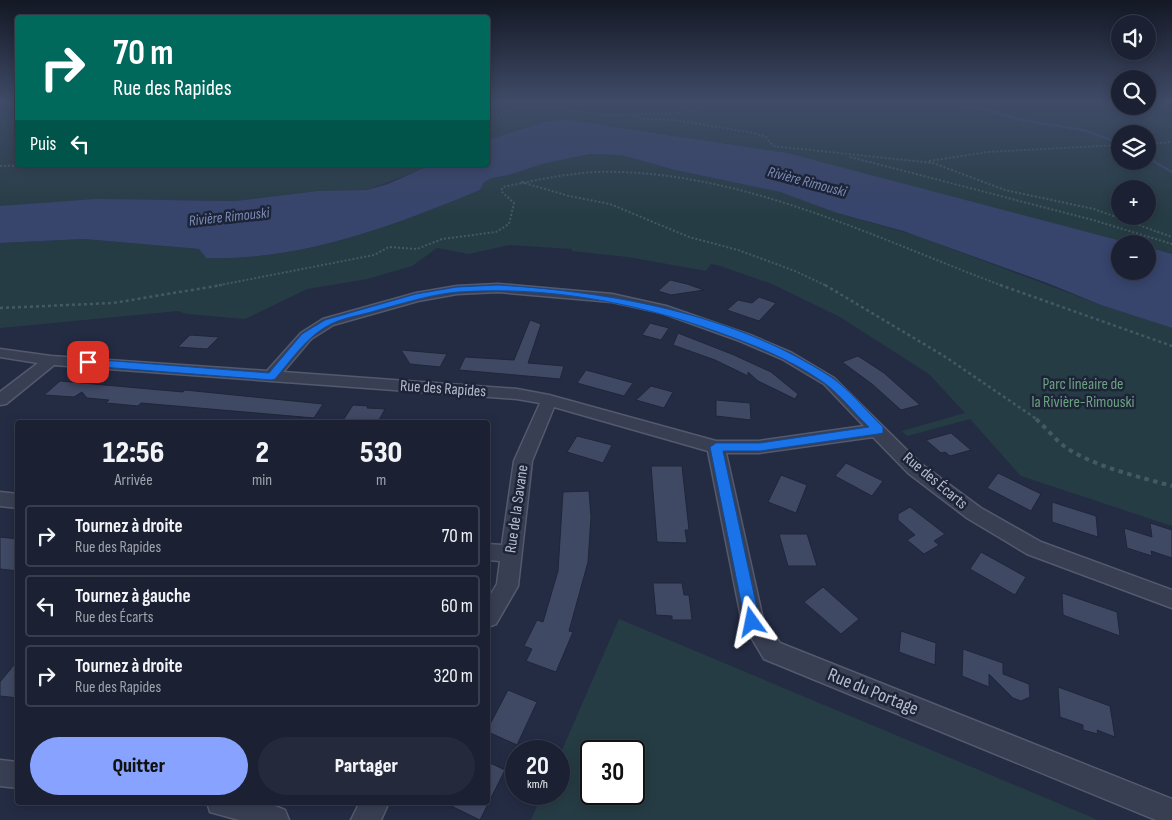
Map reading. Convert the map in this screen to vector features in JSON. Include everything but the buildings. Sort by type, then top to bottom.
[{"type":"street","name":"Rue des Écarts","points":[[271,376],[306,336],[328,322],[416,297],[457,290],[498,288],[552,291],[612,298],[666,310],[745,338],[787,356],[828,380],[914,468],[974,513],[1034,548],[1172,599]]},
{"type":"street","name":"Rue des Rapides","points":[[0,353],[51,360],[517,394],[549,400],[716,447],[760,447],[878,430]]},
{"type":"street","points":[[0,400],[51,360]]},
{"type":"street","name":"Rue de la Savane","points":[[490,614],[506,586],[522,460],[549,400]]},
{"type":"street","name":"Rue du Portage","points":[[716,447],[752,622],[772,651],[1172,813]]},
{"type":"street","points":[[0,499],[15,501]]},
{"type":"street","points":[[490,552],[510,554]]},
{"type":"street","points":[[0,773],[15,775]]},
{"type":"street","points":[[236,805],[275,820]]},
{"type":"street","points":[[365,820],[374,805]]},
{"type":"path","points":[[769,140],[774,146],[844,155],[924,161],[987,152],[1111,145]]},
{"type":"path","points":[[1156,143],[1172,142]]},
{"type":"path","points":[[844,155],[1093,220],[1172,244]]},
{"type":"path","points":[[924,161],[1005,190],[1094,209],[1172,237]]},
{"type":"path","points":[[0,166],[15,166]]},
{"type":"path","points":[[0,308],[113,303],[374,255],[389,247],[417,249],[442,239],[487,235],[503,229],[508,224],[514,202],[501,188],[550,176],[609,171],[677,177],[762,197],[824,216],[1087,317],[1172,346]]},
{"type":"path","points":[[521,182],[569,196],[610,204],[689,237],[738,250],[795,271],[838,291],[944,356],[1008,401],[1031,414],[1065,446],[1081,455],[1128,474],[1172,486]]},
{"type":"green space","points":[[0,140],[15,140],[15,167],[428,167],[367,190],[318,191],[235,201],[177,200],[0,208]]},
{"type":"green space","points":[[703,140],[1111,140],[1111,170],[1156,170],[1156,140],[1172,140],[1172,254],[1156,249],[1156,235],[1111,235],[1111,238],[762,149]]},
{"type":"green space","name":"Parc linéaire de la Rivière-Rimouski","points":[[590,154],[620,155],[675,170],[780,192],[837,213],[915,235],[1101,305],[1172,328],[1172,526],[1021,476],[970,419],[907,436],[902,431],[965,413],[929,374],[840,317],[772,284],[717,265],[711,264],[706,271],[628,257],[572,251],[572,249],[509,245],[469,254],[437,248],[412,266],[367,279],[307,289],[245,319],[187,314],[178,311],[0,328],[0,243],[84,239],[199,249],[206,258],[277,254],[346,239],[414,216],[480,190],[484,182],[492,178],[509,175],[542,164]]},
{"type":"green space","points":[[619,619],[1098,820],[531,820],[537,805],[570,805],[570,740],[566,740]]},
{"type":"water","name":"Rivière Rimouski","points":[[490,140],[702,140],[787,153],[1111,238],[1111,280],[1156,280],[1156,249],[1172,254],[1172,328],[1101,305],[1047,283],[903,231],[837,213],[780,192],[675,170],[621,155],[590,154],[542,164],[509,175],[492,178],[484,182],[480,190],[414,216],[346,239],[277,254],[206,258],[199,249],[84,239],[0,243],[0,206],[96,199],[235,201],[318,191],[367,190],[388,184],[426,167],[490,167]]},
{"type":"waterway","points":[[1156,163],[1172,172]]},
{"type":"route","points":[[88,362],[271,376],[306,336],[328,322],[416,297],[457,290],[498,288],[552,291],[612,298],[666,310],[745,338],[787,356],[828,380],[878,430],[760,447],[716,447],[752,622]]}]
